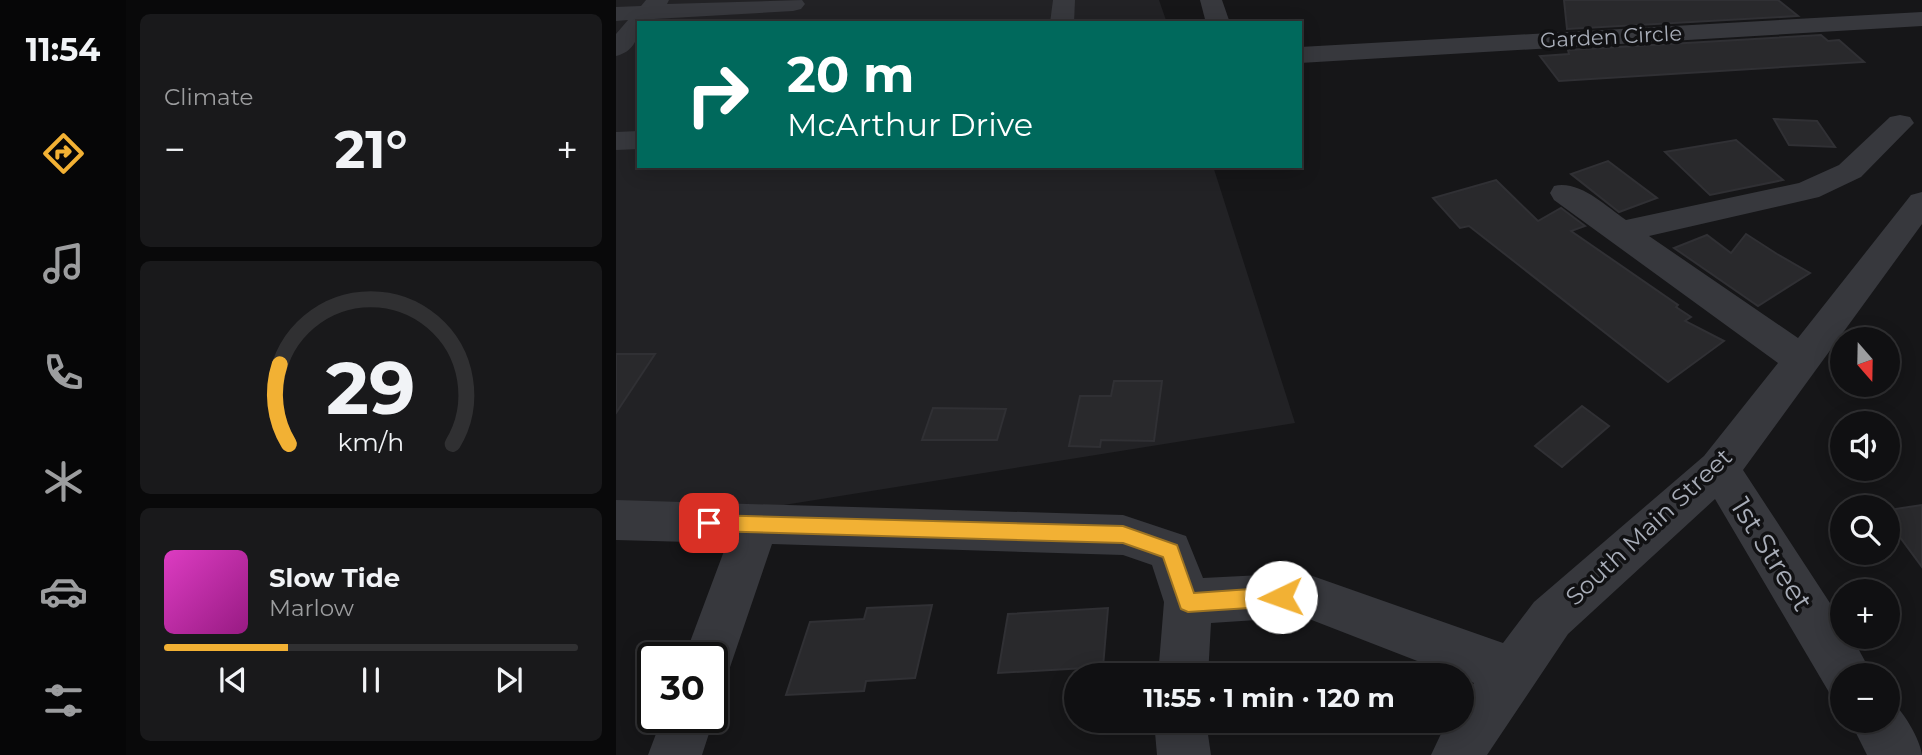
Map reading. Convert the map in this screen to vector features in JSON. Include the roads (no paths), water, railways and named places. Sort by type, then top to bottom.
[{"type":"street","points":[[1062,21],[1065,0]]},
{"type":"street","points":[[1211,0],[1216,21]]},
{"type":"street","points":[[616,49],[634,18],[791,9]]},
{"type":"street","name":"Garden Circle","points":[[1302,55],[1922,19]]},
{"type":"street","points":[[1620,232],[1808,190],[1850,171],[1900,123]]},
{"type":"street","points":[[616,141],[637,140]]},
{"type":"street","points":[[1564,193],[1802,360]]},
{"type":"street","name":"South Main Street","points":[[1458,755],[1469,734],[1551,618],[1718,469],[1922,202]]},
{"type":"street","name":"1st Street","points":[[1718,469],[1839,663]]},
{"type":"street","points":[[616,520],[1123,535],[1170,551],[1188,602],[1184,663]]},
{"type":"street","points":[[715,642],[756,524]]},
{"type":"street","points":[[1188,602],[1304,595],[1513,671]]},
{"type":"street","points":[[675,755],[683,733]]},
{"type":"street","points":[[1181,733],[1184,755]]},
{"type":"street","points":[[1883,733],[1897,755]]}]
